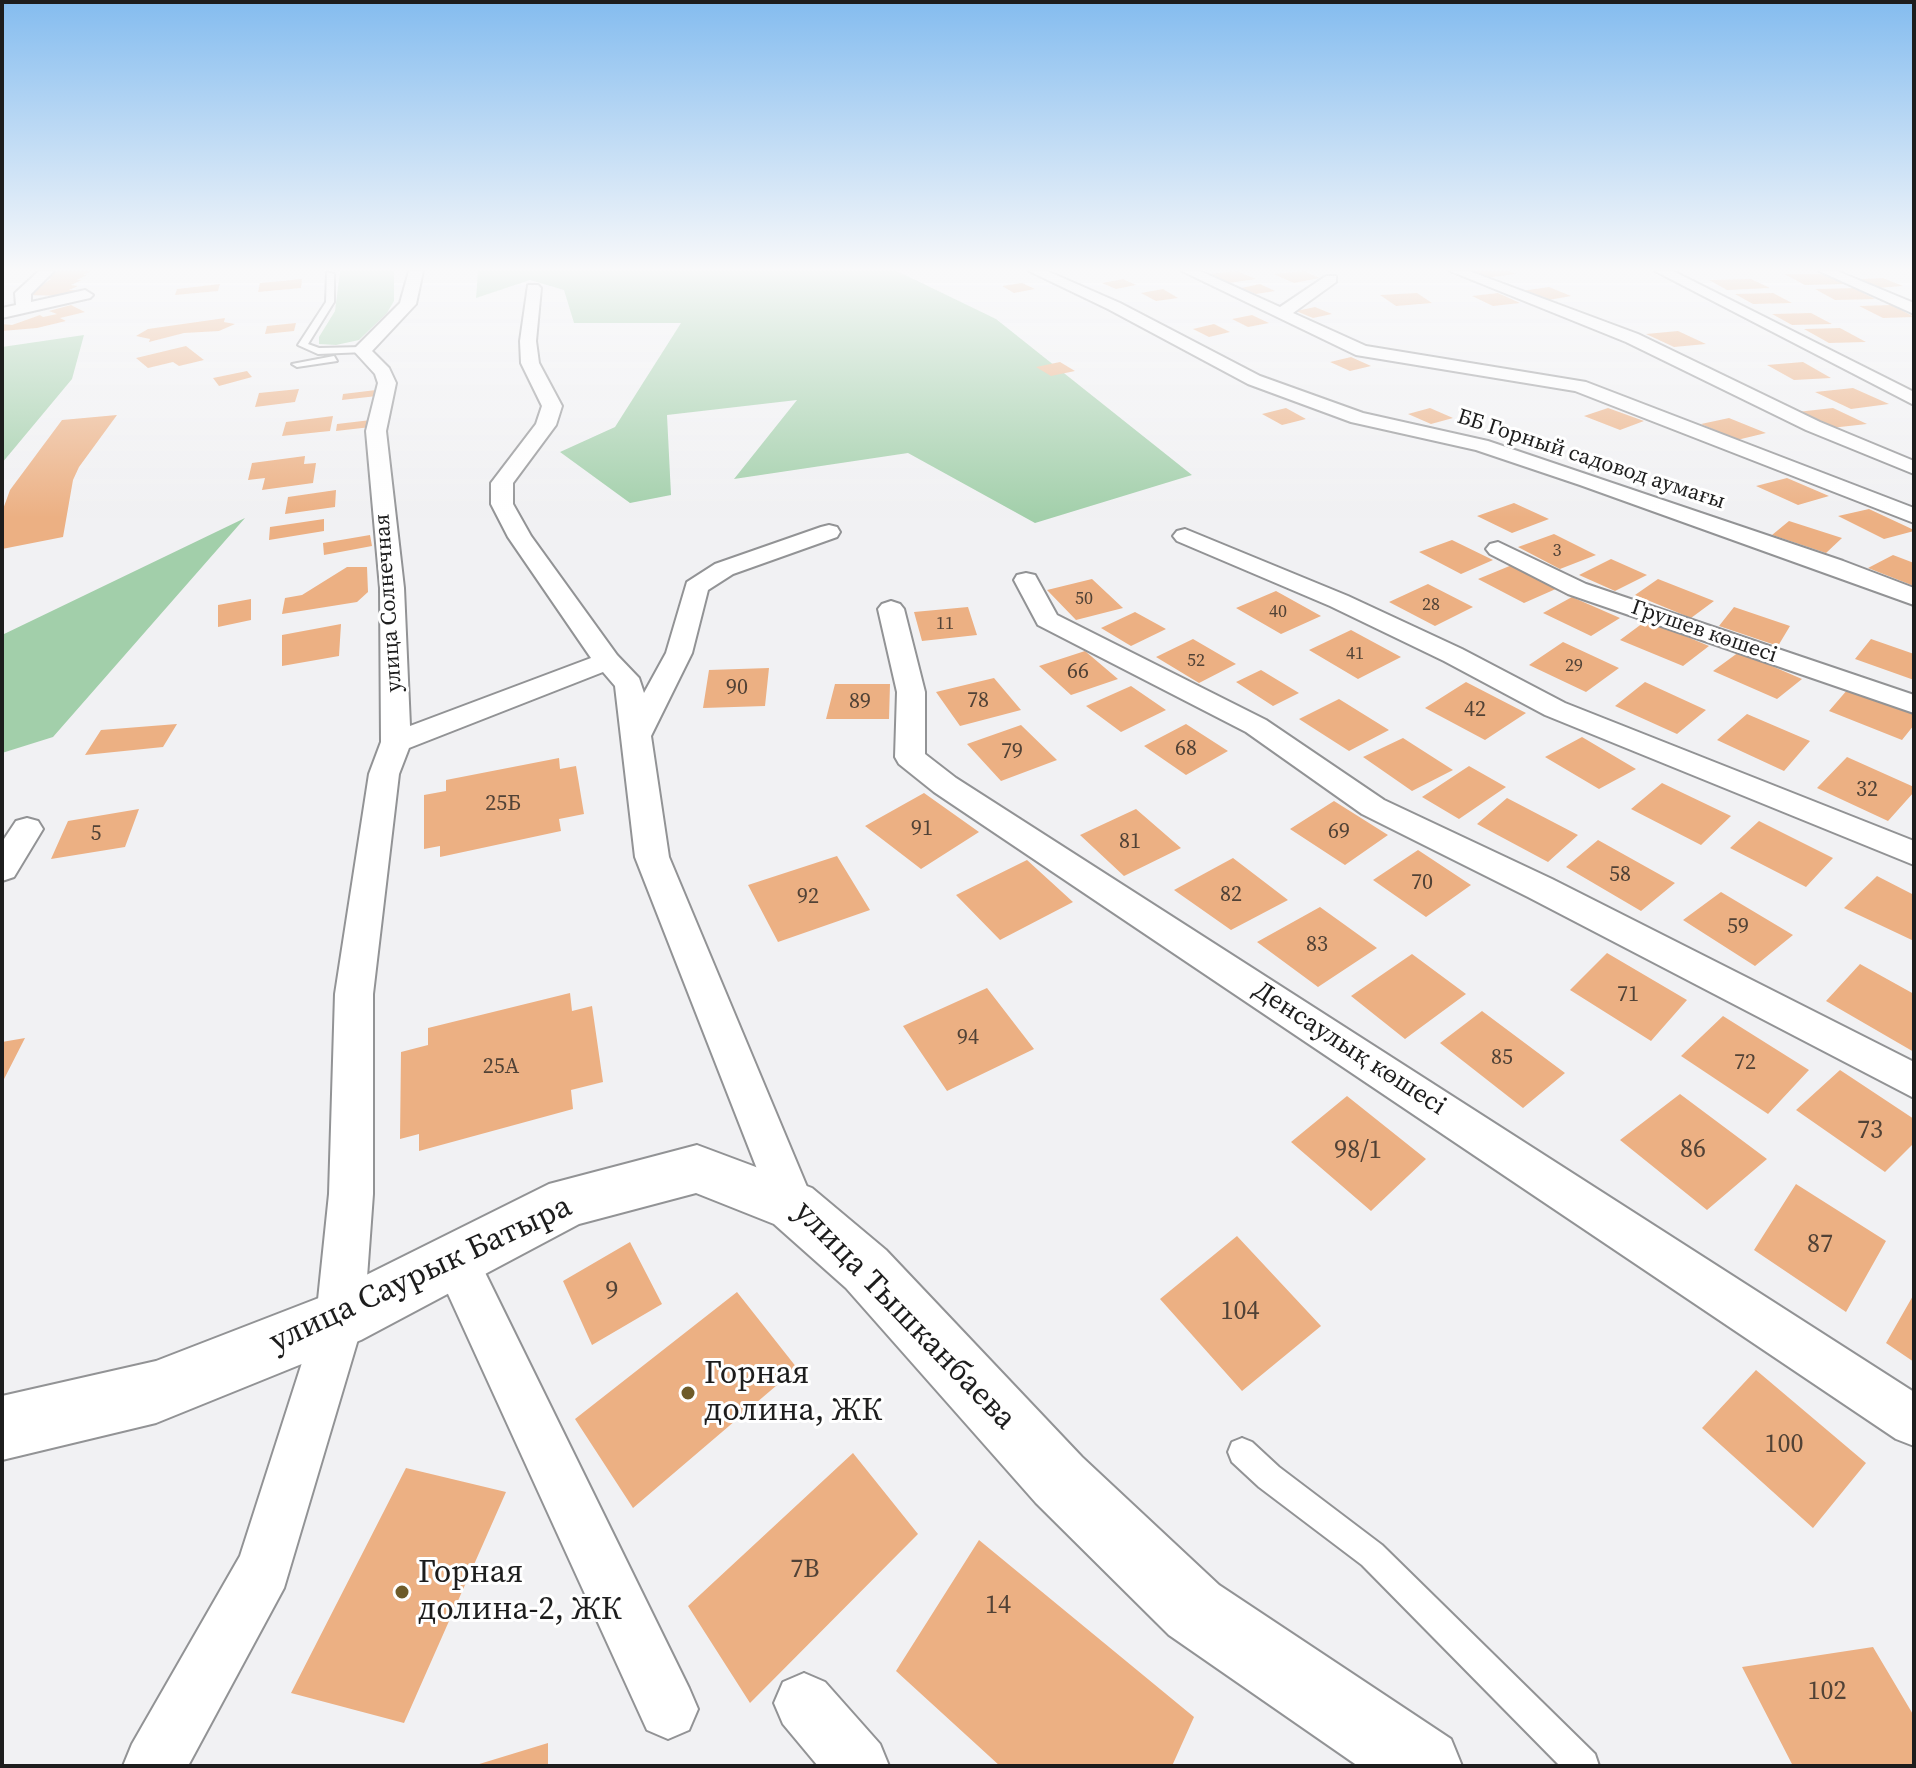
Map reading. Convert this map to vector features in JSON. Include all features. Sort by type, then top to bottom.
[{"type":"street","name":"улица Солнечная","points":[[364,354],[377,363],[387,383],[376,431],[392,588],[396,742]]},
{"type":"street","name":"улица Тышканбаева","points":[[529,354],[530,363],[552,406],[546,425],[502,483],[502,504],[520,537],[607,661],[629,684],[652,857],[793,1206],[866,1269],[1059,1480],[1194,1610],[1424,1766]]},
{"type":"street","name":"ББ Горный садовод аумағы","points":[[1204,354],[1254,380],[1358,418],[1481,445],[1835,566],[1914,597]]},
{"type":"street","points":[[1378,354],[1579,386],[1914,516]]},
{"type":"street","points":[[1664,354],[1813,426],[1914,468]]},
{"type":"street","points":[[1824,354],[1914,399]]},
{"type":"street","points":[[636,736],[679,653],[696,587],[724,569],[829,532]]},
{"type":"street","points":[[1185,536],[1353,608],[1555,709],[1914,854]]},
{"type":"street","name":"Грушев көшесі","points":[[1498,549],[1577,589],[1914,704]]},
{"type":"street","points":[[1026,580],[1047,620],[1256,726],[1373,807],[1554,895],[1914,1081]]},
{"type":"street","name":"Денсаулық көшесі","points":[[891,609],[911,692],[910,757],[945,785],[1914,1421]]},
{"type":"street","points":[[154,1766],[264,1568],[340,1319],[351,1194],[354,994],[384,774],[396,742],[607,661]]},
{"type":"street","points":[[2,869],[27,829]]},
{"type":"street","name":"улица Саурык Батыра","points":[[2,1428],[156,1392],[340,1319],[568,1202],[697,1169],[793,1206]]},
{"type":"street","points":[[456,1261],[668,1709]]},
{"type":"street","points":[[804,1703],[858,1766]]},
{"type":"lane","points":[[297,364],[360,354]]},
{"type":"lane","points":[[1242,1452],[1269,1477],[1372,1555],[1583,1766]]},
{"type":"green space","points":[[2,354],[79,354],[72,379],[2,463]]},
{"type":"green space","points":[[662,354],[1039,354],[1192,475],[1035,523],[908,453],[734,479],[797,400],[667,415],[671,495],[630,503],[560,452],[615,427]]},
{"type":"green space","points":[[245,518],[53,737],[2,753],[2,635]]},
{"type":"building","points":[[155,354],[196,354],[204,360],[179,366],[173,362],[148,368],[136,358]]},
{"type":"building","points":[[1351,357],[1371,366],[1350,371],[1330,362]]},
{"type":"building","points":[[1060,362],[1075,371],[1051,376],[1036,367]]},
{"type":"building","points":[[1803,362],[1831,378],[1794,380],[1767,365]]},
{"type":"building","points":[[247,371],[252,377],[219,386],[213,378]]},
{"type":"building","points":[[1853,388],[1889,404],[1851,409],[1815,392]]},
{"type":"building","points":[[299,389],[295,402],[255,407],[259,393]]},
{"type":"building","points":[[376,390],[377,396],[342,400],[343,394]]},
{"type":"building","points":[[1286,408],[1306,419],[1282,425],[1262,414]]},
{"type":"building","points":[[1430,408],[1453,418],[1431,424],[1408,414]]},
{"type":"building","points":[[1608,408],[1644,421],[1620,430],[1584,416]]},
{"type":"building","points":[[1833,408],[1867,424],[1831,428],[1797,412]]},
{"type":"building","points":[[117,415],[73,480],[63,537],[2,549],[2,512],[10,490],[62,420]]},
{"type":"building","points":[[333,416],[330,431],[282,436],[286,422]]},
{"type":"building","points":[[1729,418],[1766,433],[1737,440],[1701,424]]},
{"type":"building","points":[[371,420],[371,427],[336,431],[337,424]]},
{"type":"building","points":[[305,456],[304,464],[316,463],[313,483],[262,490],[265,478],[248,480],[252,463]]},
{"type":"building","points":[[1787,478],[1829,496],[1798,505],[1756,486]]},
{"type":"building","points":[[336,490],[335,507],[285,514],[288,497]]},
{"type":"building","points":[[1514,503],[1549,519],[1512,533],[1477,516]]},
{"type":"building","points":[[1869,509],[1914,531],[1884,539],[1838,516]]},
{"type":"building","points":[[324,519],[324,531],[269,540],[270,527]]},
{"type":"building","points":[[1789,521],[1842,538],[1826,553],[1772,535]]},
{"type":"building","points":[[1554,534],[1596,555],[1560,569],[1518,547]]},
{"type":"building","points":[[370,535],[372,546],[324,555],[323,543]]},
{"type":"building","points":[[1452,540],[1493,560],[1461,574],[1419,552]]},
{"type":"building","points":[[1893,555],[1914,563],[1914,586],[1868,568]]},
{"type":"building","points":[[1611,559],[1647,575],[1615,591],[1579,575]]},
{"type":"building","points":[[1512,565],[1558,588],[1524,603],[1478,579]]},
{"type":"building","points":[[347,567],[367,567],[368,592],[357,602],[282,614],[285,598],[302,595]]},
{"type":"building","points":[[1092,579],[1123,608],[1076,620],[1047,590]]},
{"type":"building","points":[[1658,579],[1714,601],[1691,618],[1635,595]]},
{"type":"building","points":[[1428,584],[1473,607],[1435,626],[1389,602]]},
{"type":"building","points":[[1276,591],[1321,616],[1281,634],[1236,608]]},
{"type":"building","points":[[1572,597],[1620,618],[1591,636],[1543,613]]},
{"type":"building","points":[[251,599],[251,620],[218,627],[218,605]]},
{"type":"building","points":[[968,607],[977,635],[922,641],[914,612]]},
{"type":"building","points":[[1734,607],[1790,626],[1778,646],[1719,626]]},
{"type":"building","points":[[1135,612],[1166,629],[1131,646],[1101,628]]},
{"type":"building","points":[[1647,620],[1709,646],[1683,666],[1620,640]]},
{"type":"building","points":[[341,624],[339,656],[282,666],[282,635]]},
{"type":"building","points":[[1351,630],[1401,657],[1358,679],[1309,650]]},
{"type":"building","points":[[1193,639],[1236,664],[1199,683],[1156,657]]},
{"type":"building","points":[[1871,639],[1914,654],[1914,680],[1855,659]]},
{"type":"building","points":[[1563,642],[1619,668],[1586,692],[1529,665]]},
{"type":"building","points":[[1085,651],[1118,679],[1071,695],[1039,666]]},
{"type":"building","points":[[1739,652],[1802,679],[1777,699],[1713,671]]},
{"type":"building","points":[[769,668],[765,706],[703,708],[709,670]]},
{"type":"building","points":[[1261,670],[1299,693],[1273,706],[1236,682]]},
{"type":"building","points":[[994,678],[1021,710],[960,726],[936,692]]},
{"type":"building","points":[[1466,682],[1526,713],[1485,740],[1425,708]]},
{"type":"building","points":[[1645,682],[1706,710],[1677,734],[1615,706]]},
{"type":"building","points":[[835,684],[890,684],[889,719],[826,719]]},
{"type":"building","points":[[1131,686],[1166,710],[1121,732],[1086,706]]},
{"type":"building","points":[[1848,689],[1914,714],[1914,725],[1902,740],[1829,711]]},
{"type":"building","points":[[1339,699],[1389,730],[1349,751],[1299,719]]},
{"type":"building","points":[[1747,714],[1810,741],[1784,771],[1717,740]]},
{"type":"building","points":[[177,724],[163,747],[85,755],[101,730]]},
{"type":"building","points":[[1186,724],[1228,751],[1186,775],[1144,746]]},
{"type":"building","points":[[1021,725],[1057,760],[1001,781],[967,744]]},
{"type":"building","points":[[1582,737],[1636,769],[1599,789],[1545,757]]},
{"type":"building","points":[[1403,738],[1453,770],[1412,791],[1363,757]]},
{"type":"building","points":[[1847,757],[1914,787],[1914,792],[1888,821],[1817,788]]},
{"type":"building","points":[[559,758],[560,769],[576,766],[584,814],[559,819],[561,831],[440,857],[440,846],[424,849],[424,795],[446,791],[446,780]]},
{"type":"building","points":[[1469,766],[1506,787],[1459,819],[1422,797]]},
{"type":"building","points":[[1662,783],[1731,816],[1701,845],[1631,809]]},
{"type":"building","points":[[924,793],[979,832],[921,869],[865,826]]},
{"type":"building","points":[[1507,798],[1578,835],[1548,862],[1477,824]]},
{"type":"building","points":[[1334,801],[1388,835],[1345,865],[1290,829]]},
{"type":"building","points":[[139,809],[125,847],[51,859],[68,821]]},
{"type":"building","points":[[1136,809],[1181,848],[1124,876],[1080,835]]},
{"type":"building","points":[[1759,821],[1833,858],[1806,887],[1730,848]]},
{"type":"building","points":[[1598,840],[1675,883],[1641,911],[1566,867]]},
{"type":"building","points":[[1418,850],[1471,885],[1426,917],[1373,880]]},
{"type":"building","points":[[837,856],[870,910],[778,942],[748,885]]},
{"type":"building","points":[[1233,858],[1288,900],[1231,930],[1174,890]]},
{"type":"building","points":[[1027,860],[1073,902],[1000,940],[956,895]]},
{"type":"building","points":[[1877,876],[1914,895],[1914,941],[1844,908]]},
{"type":"building","points":[[1721,892],[1793,935],[1755,966],[1683,920]]},
{"type":"building","points":[[1320,907],[1377,948],[1318,987],[1257,942]]},
{"type":"building","points":[[1607,953],[1687,1000],[1651,1041],[1570,990]]},
{"type":"building","points":[[1412,954],[1466,994],[1405,1039],[1351,996]]},
{"type":"building","points":[[1860,964],[1914,994],[1914,1052],[1826,1001]]},
{"type":"building","points":[[987,988],[1034,1049],[947,1091],[903,1026]]},
{"type":"building","points":[[570,993],[572,1011],[592,1006],[603,1082],[571,1090],[573,1109],[419,1151],[419,1134],[400,1139],[401,1052],[428,1045],[428,1028]]},
{"type":"building","points":[[1482,1011],[1565,1073],[1523,1108],[1440,1043]]},
{"type":"building","points":[[1723,1016],[1809,1070],[1768,1114],[1681,1056]]},
{"type":"building","points":[[25,1038],[2,1083],[2,1042]]},
{"type":"building","points":[[1840,1070],[1914,1119],[1914,1143],[1885,1172],[1796,1110]]},
{"type":"building","points":[[1680,1094],[1767,1159],[1707,1210],[1620,1140]]},
{"type":"building","points":[[1347,1096],[1426,1159],[1371,1211],[1291,1142]]},
{"type":"building","points":[[1796,1184],[1886,1241],[1846,1312],[1754,1250]]},
{"type":"building","points":[[1237,1236],[1321,1326],[1242,1391],[1160,1299]]},
{"type":"building","points":[[630,1242],[662,1304],[592,1345],[563,1281]]},
{"type":"building","name":"Горная долина, ЖК","points":[[737,1292],[797,1368],[633,1508],[575,1419]]},
{"type":"building","points":[[1914,1294],[1914,1362],[1886,1343]]},
{"type":"building","points":[[1756,1370],[1866,1463],[1813,1528],[1702,1428]]},
{"type":"building","points":[[853,1453],[918,1534],[750,1703],[688,1606]]},
{"type":"building","name":"Горная долина-2, ЖК","points":[[406,1468],[506,1492],[404,1723],[291,1693]]},
{"type":"building","points":[[979,1540],[1194,1717],[1172,1766],[1000,1766],[896,1671]]},
{"type":"building","points":[[1873,1647],[1914,1716],[1914,1766],[1793,1766],[1742,1667]]},
{"type":"building","points":[[548,1743],[548,1766],[476,1766],[476,1765]]},
{"type":"place","name":"Горная долина, ЖК","points":[[688,1393]]},
{"type":"place","name":"Горная долина-2, ЖК","points":[[402,1592]]}]
